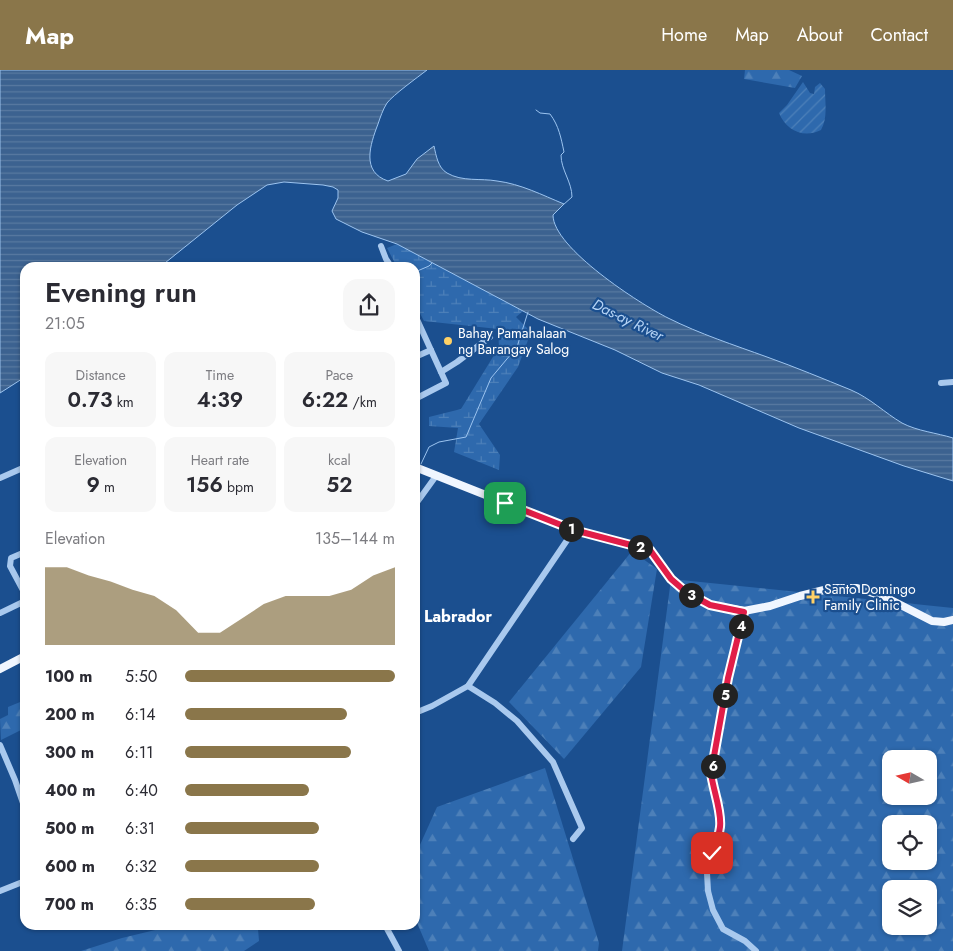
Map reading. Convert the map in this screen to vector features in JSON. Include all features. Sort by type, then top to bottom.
[{"type":"main road","points":[[420,469],[574,530],[650,550],[671,579],[686,592],[710,605],[744,612],[832,588],[857,588],[885,598],[932,621],[944,622],[953,620]]},
{"type":"main road","points":[[0,669],[20,659]]},
{"type":"street","points":[[381,246],[388,262]]},
{"type":"street","points":[[420,326],[446,383],[420,396]]},
{"type":"street","points":[[441,372],[490,337]]},
{"type":"street","points":[[420,355],[431,350]]},
{"type":"street","points":[[941,383],[953,382]]},
{"type":"street","points":[[0,478],[20,469]]},
{"type":"street","points":[[420,498],[436,476]]},
{"type":"street","points":[[420,711],[468,686],[574,530]]},
{"type":"street","points":[[20,554],[11,558],[10,566],[20,585]]},
{"type":"street","points":[[0,613],[20,603]]},
{"type":"street","points":[[744,612],[728,678],[711,773],[720,817],[720,827],[707,873],[708,891],[713,910],[723,929],[745,941],[756,951]]},
{"type":"street","points":[[468,686],[495,703],[517,721],[553,762],[582,828],[573,839]]},
{"type":"street","points":[[0,745],[20,794]]},
{"type":"street","points":[[0,891],[20,883]]},
{"type":"street","points":[[388,930],[399,951]]},
{"type":"green space","points":[[745,70],[789,70],[802,76],[795,88],[744,79]]},
{"type":"green space","points":[[803,82],[810,93],[814,94],[815,87],[820,83],[825,89],[825,120],[821,130],[808,134],[791,128],[779,113]]},
{"type":"green space","points":[[397,244],[523,311],[516,317],[531,332],[518,367],[479,424],[500,455],[499,470],[454,452],[458,428],[429,426],[429,417],[461,409],[499,347],[498,329],[424,321],[420,313],[420,262],[394,262],[387,248]]},
{"type":"green space","points":[[632,551],[657,569],[641,667],[564,759],[509,702]]},
{"type":"green space","points":[[671,579],[953,608],[953,951],[622,951]]},
{"type":"green space","points":[[20,702],[20,730],[1,740],[0,719],[8,715],[8,707]]},
{"type":"green space","points":[[545,768],[599,943],[598,951],[429,951],[420,930],[420,845],[437,807]]},
{"type":"green space","points":[[155,930],[258,930],[259,941],[244,951],[81,951]]},
{"type":"water","name":"Das-ay River","points":[[0,70],[427,70],[395,95],[387,103],[383,111],[372,140],[370,157],[371,165],[379,177],[388,181],[406,174],[417,159],[434,146],[441,168],[453,176],[465,179],[506,182],[564,204],[553,215],[557,228],[567,243],[582,258],[619,288],[638,301],[680,324],[851,390],[865,397],[908,426],[953,438],[953,481],[904,466],[799,428],[699,385],[662,373],[615,350],[538,319],[397,244],[362,232],[336,219],[332,211],[338,198],[338,190],[323,185],[284,182],[267,185],[237,205],[166,262],[20,262],[20,380],[0,393]]},
{"type":"waterway","points":[[536,110],[540,113],[550,114],[556,123],[561,137],[564,152],[561,155],[561,160],[572,192],[572,197],[563,205]]},
{"type":"waterway","points":[[420,270],[432,263]]},
{"type":"waterway","points":[[421,464],[429,447],[439,442],[466,437],[491,378],[517,347],[528,312]]},
{"type":"place","name":"Bahay Pamahalaan ng Barangay Salog","points":[[448,341]]},
{"type":"place","name":"Santo Domingo Family Clinic","points":[[813,597]]},
{"type":"district","name":"Labrador","points":[[458,616]]},
{"type":"route","points":[[505,503],[574,530],[650,550],[671,579],[686,592],[710,605],[744,612],[728,678],[711,773],[720,817],[718,837],[712,853]]}]
